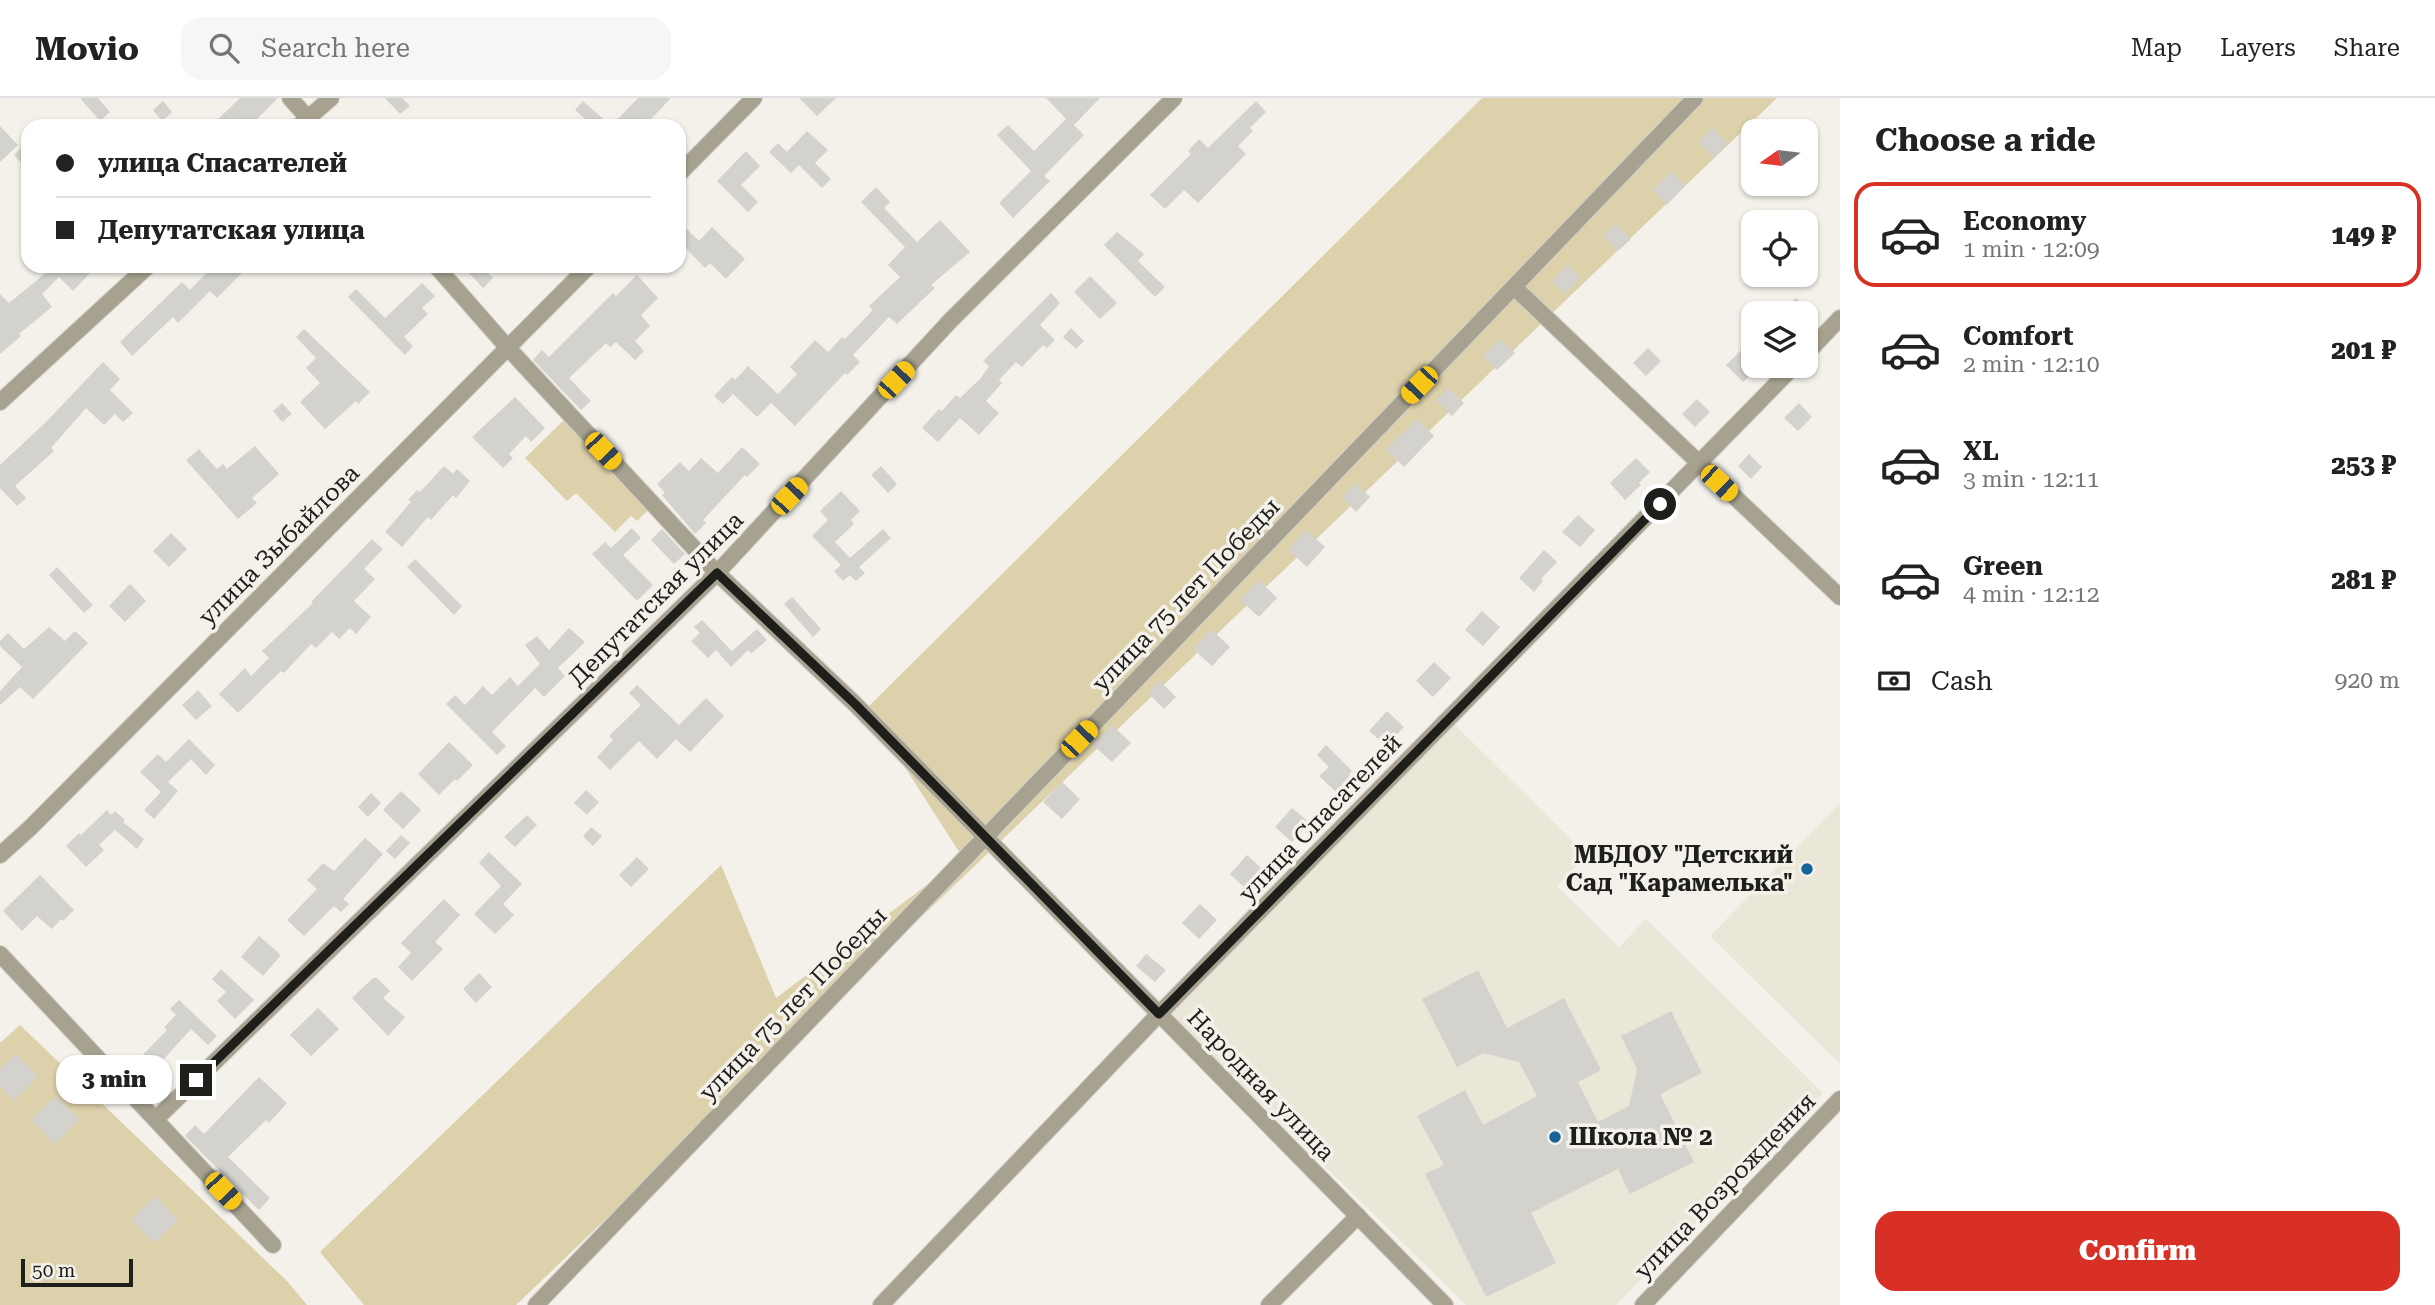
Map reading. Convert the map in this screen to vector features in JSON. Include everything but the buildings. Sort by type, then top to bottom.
[{"type":"street","points":[[290,98],[304,119]]},
{"type":"street","points":[[311,119],[331,98]]},
{"type":"street","points":[[686,167],[754,98]]},
{"type":"street","name":"Депутатская улица","points":[[156,1119],[717,573],[950,321],[1174,98]]},
{"type":"street","name":"улица 75 лет Победы","points":[[536,1305],[1695,98]]},
{"type":"street","points":[[0,402],[140,273]]},
{"type":"street","name":"Народная улица","points":[[442,273],[508,348],[717,573],[855,704],[1445,1305]]},
{"type":"street","name":"улица Зыбайлова","points":[[0,855],[30,828],[582,273]]},
{"type":"street","points":[[1514,287],[1840,597]]},
{"type":"street","points":[[1818,341],[1840,318]]},
{"type":"street","name":"улица Спасателей","points":[[881,1305],[1159,1014],[1782,378]]},
{"type":"street","points":[[0,954],[273,1245]]},
{"type":"street","name":"улица Возрождения","points":[[1643,1305],[1840,1099]]},
{"type":"street","points":[[1269,1305],[1358,1216]]},
{"type":"shaded area","points":[[1482,98],[1777,98],[1755,119],[1741,119],[1741,132],[516,1305],[364,1305],[320,1252],[721,865],[776,998],[963,858],[867,708]]},
{"type":"shaded area","points":[[564,420],[648,510],[637,521],[631,516],[615,532],[576,493],[567,501],[525,458]]},
{"type":"shaded area","points":[[1454,724],[1587,855],[1557,886],[1619,947],[1646,919],[1823,1093],[1616,1305],[1466,1305],[1170,1014]]},
{"type":"shaded area","name":"МБДОУ \"Детский Сад \"Карамелька\"","points":[[1840,803],[1840,1064],[1710,936]]},
{"type":"shaded area","points":[[20,1025],[288,1282],[307,1305],[0,1305],[0,1043]]},
{"type":"place","name":"МБДОУ \"Детский Сад \"Карамелька\"","points":[[1807,869]]},
{"type":"place","name":"Школа № 2","points":[[1555,1137]]},
{"type":"route","points":[[196,1080],[717,573],[855,704],[1159,1014],[1660,504]]}]
